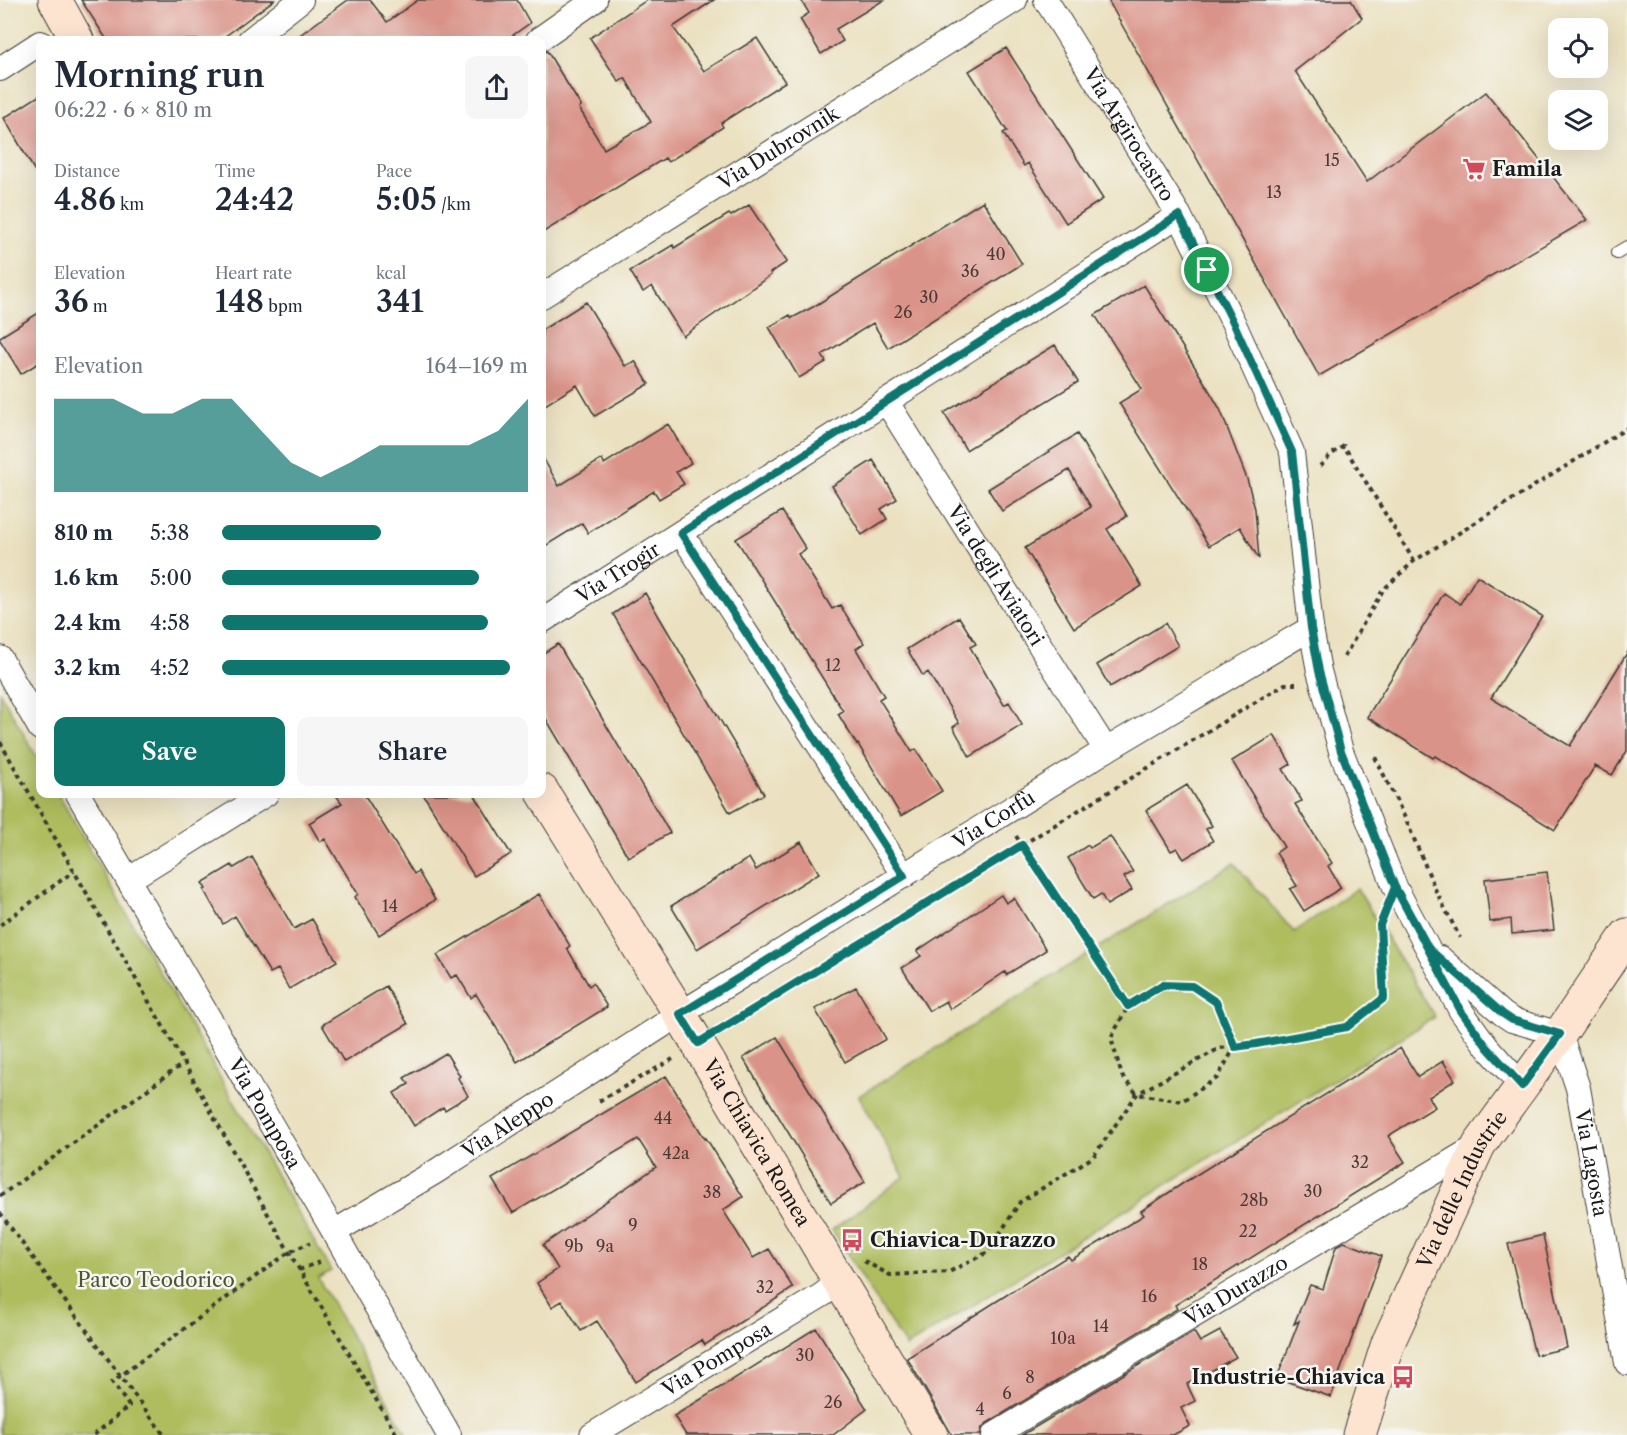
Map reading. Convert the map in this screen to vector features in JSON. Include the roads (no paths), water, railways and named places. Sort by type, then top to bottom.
[{"type":"street","points":[[255,36],[301,0]]},
{"type":"street","points":[[544,36],[595,0]]},
{"type":"street","name":"Via Dubrovnik","points":[[546,293],[1015,0]]},
{"type":"street","name":"Via Argirocastro","points":[[1046,0],[1179,215],[1234,324],[1292,452],[1311,628],[1319,671],[1341,751],[1395,887],[1461,1011],[1487,1047],[1522,1086]]},
{"type":"street","points":[[0,69],[36,46]]},
{"type":"street","name":"Via Trogir","points":[[546,618],[1179,215]]},
{"type":"street","name":"Via degli Aviatori","points":[[886,400],[1106,750]]},
{"type":"street","points":[[681,533],[904,876]]},
{"type":"street","name":"Via Corfù","points":[[680,1014],[1106,750],[1311,628]]},
{"type":"street","points":[[0,658],[36,721]]},
{"type":"street","name":"Via Chiavica Romea","points":[[546,797],[698,1043],[931,1435]]},
{"type":"street","name":"Via Pomposa","points":[[80,798],[449,1435]]},
{"type":"street","points":[[128,880],[255,798]]},
{"type":"street","name":"Via delle Industrie","points":[[1359,1435],[1388,1343],[1479,1145],[1560,1034],[1627,935]]},
{"type":"street","name":"Via Argirocastro","points":[[1429,949],[1512,1020],[1560,1034]]},
{"type":"street","name":"Via Aleppo","points":[[334,1233],[435,1172],[680,1014]]},
{"type":"street","name":"Via Lagosta","points":[[1560,1034],[1578,1088],[1627,1363]]},
{"type":"street","name":"Via Durazzo","points":[[994,1435],[1479,1145]]},
{"type":"street","name":"Via Pomposa","points":[[592,1435],[822,1295],[840,1281]]},
{"type":"place","name":"Famila","points":[[1474,169]]},
{"type":"place","name":"Chiavica-Durazzo","points":[[852,1240]]},
{"type":"place","name":"Industrie-Chiavica","points":[[1403,1377]]},
{"type":"park label","name":"Parco Teodorico","points":[[156,1280]]}]
